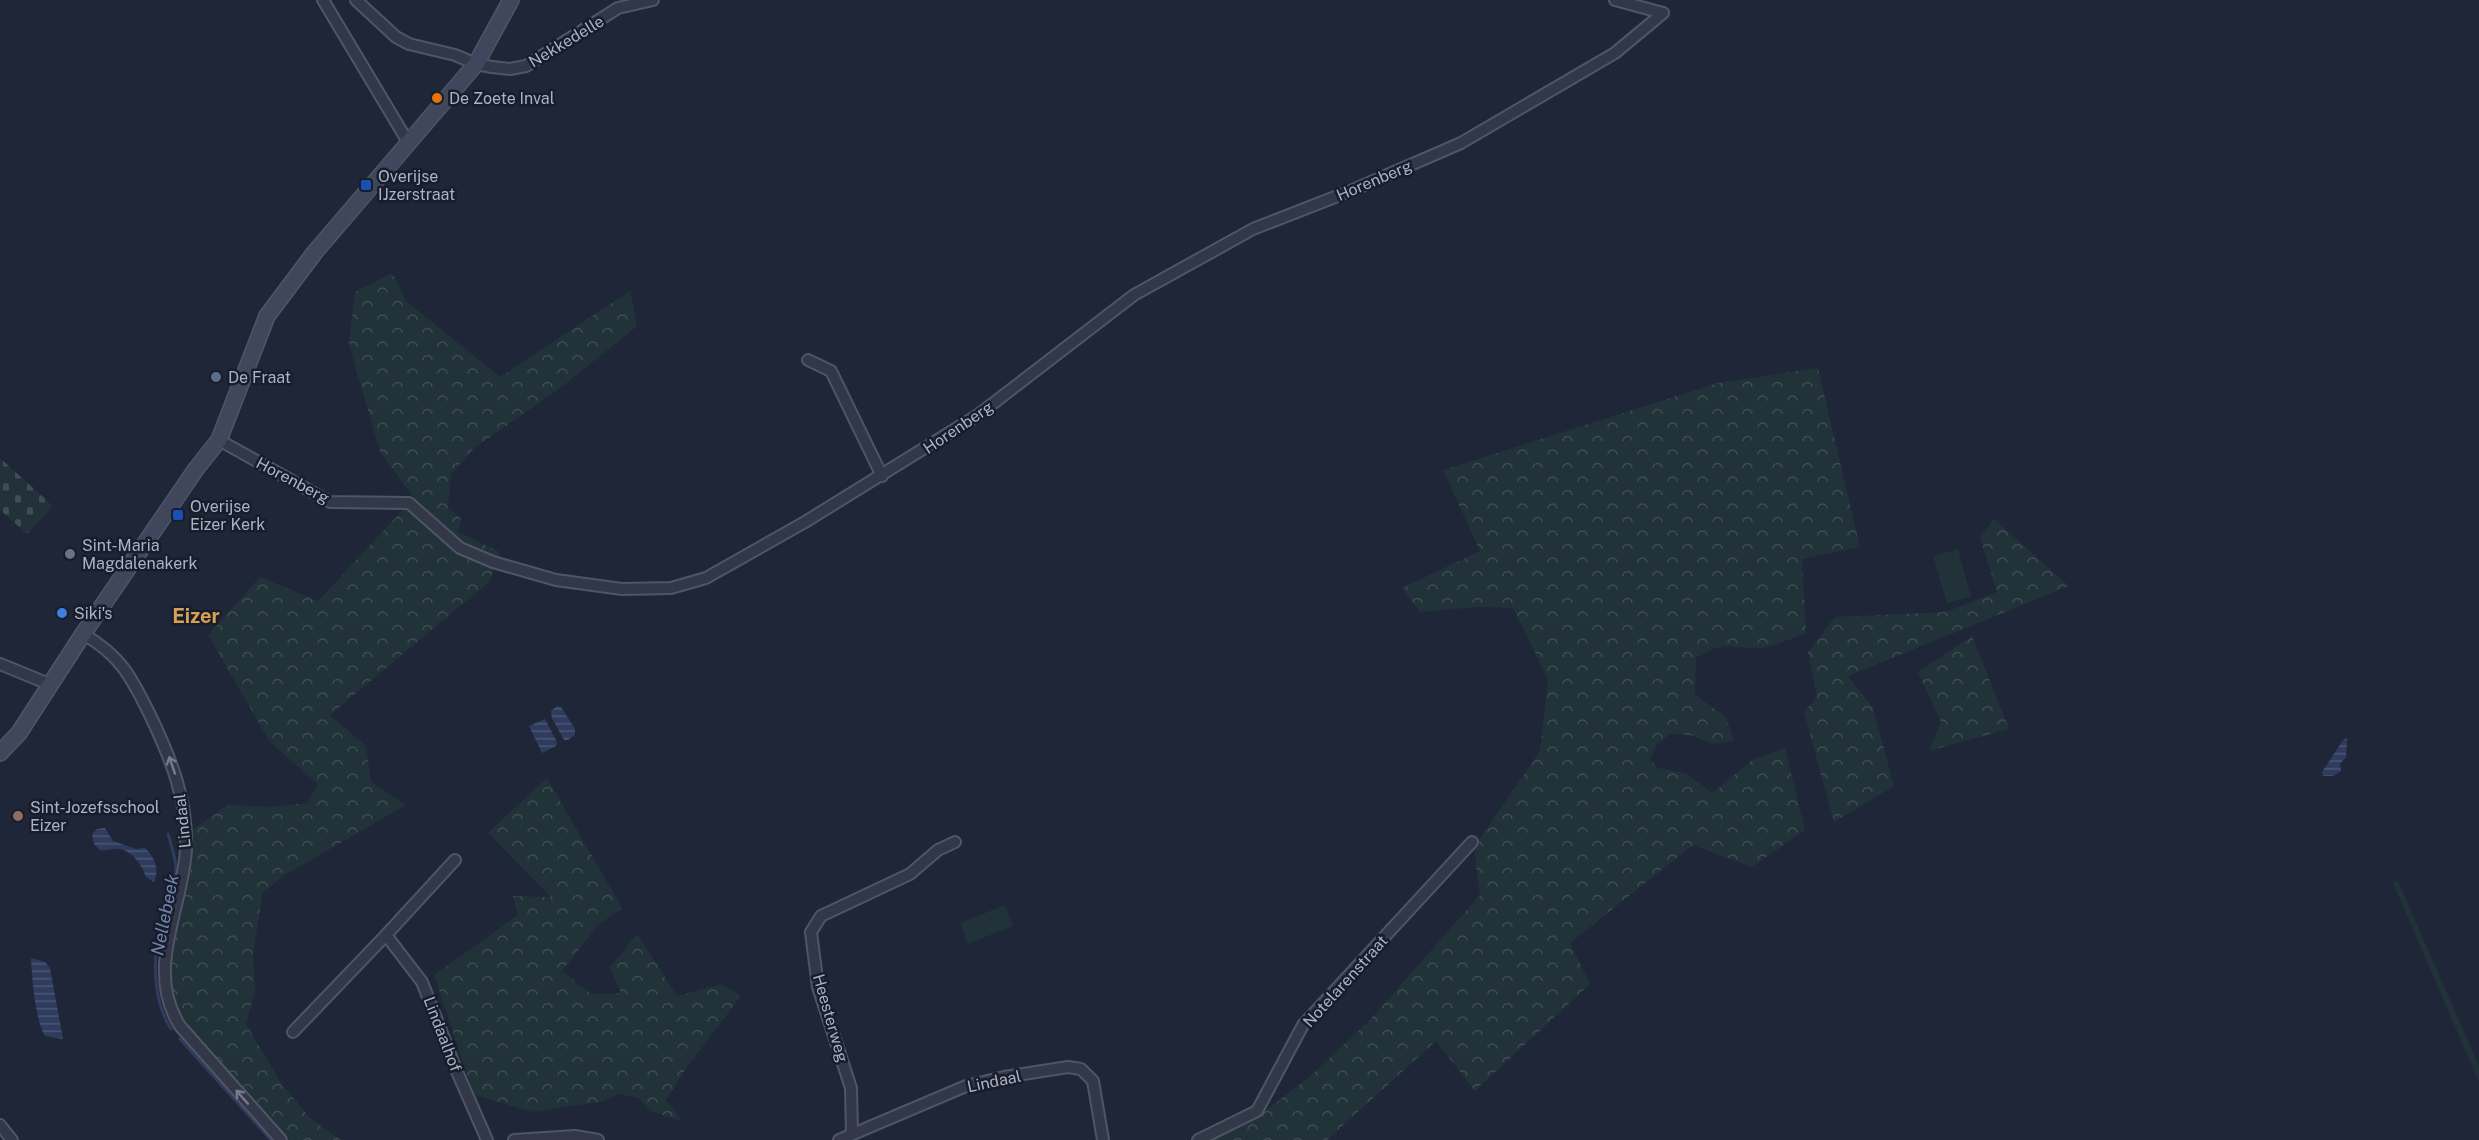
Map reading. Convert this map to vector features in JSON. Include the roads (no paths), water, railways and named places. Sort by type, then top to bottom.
[{"type":"street","points":[[323,0],[408,142]]},
{"type":"street","name":"Nekkedelle","points":[[356,0],[396,37],[409,44],[455,55],[476,64],[510,69],[526,66],[618,9],[653,0]]},
{"type":"street","points":[[0,753],[19,733],[83,634],[196,469],[219,440],[267,316],[315,252],[476,64],[511,0]]},
{"type":"street","name":"Horenberg","points":[[219,440],[330,502],[410,503],[460,548],[493,562],[556,580],[622,590],[671,588],[706,578],[882,476],[978,415],[1134,295],[1253,230],[1461,143],[1616,53],[1663,13],[1615,0]]},
{"type":"street","points":[[808,360],[831,371],[882,476]]},
{"type":"street","name":"Lindaal","points":[[83,634],[111,653],[130,675],[167,751],[178,782],[185,813],[186,847],[183,881],[165,949],[167,1001],[172,1014],[180,1026],[281,1140]]},
{"type":"street","points":[[0,664],[49,684]]},
{"type":"street","name":"Heesterweg","points":[[852,1134],[851,1088],[818,987],[811,932],[821,916],[910,874],[938,850],[955,842]]},
{"type":"street","name":"Notelarenstraat","points":[[1198,1140],[1257,1111],[1303,1025],[1472,842]]},
{"type":"street","points":[[293,1032],[454,860]]},
{"type":"street","name":"Lindaalhof","points":[[386,935],[422,982],[487,1140]]},
{"type":"street","name":"Lindaal","points":[[839,1140],[966,1086],[997,1078],[1068,1067],[1081,1069],[1093,1081],[1103,1140]]},
{"type":"street","points":[[0,1125],[12,1140]]},
{"type":"street","points":[[514,1140],[575,1136],[598,1140]]},
{"type":"water","points":[[557,706],[561,707],[575,729],[575,735],[568,740],[564,740],[552,718],[551,711]]},
{"type":"water","points":[[545,719],[557,742],[556,746],[542,753],[529,726]]},
{"type":"water","points":[[2347,738],[2346,757],[2340,764],[2341,771],[2333,776],[2323,776],[2322,772],[2343,740]]},
{"type":"water","points":[[105,828],[113,841],[136,849],[145,848],[156,868],[154,882],[146,877],[142,868],[129,853],[120,849],[100,850],[94,844],[92,834],[97,829]]},
{"type":"water","points":[[31,958],[45,962],[50,968],[63,1039],[45,1036],[42,1029],[35,998]]},
{"type":"waterway","name":"Nellebeek","points":[[168,834],[176,869],[159,936],[155,963],[160,1004],[171,1029]]},
{"type":"waterway","name":"Nellebeek","points":[[180,1039],[271,1140]]},
{"type":"place","name":"De Zoete Inval","points":[[437,98]]},
{"type":"place","name":"Overijse IJzerstraat","points":[[366,185]]},
{"type":"place","name":"De Fraat","points":[[216,377]]},
{"type":"place","name":"Overijse Eizer Kerk","points":[[178,515]]},
{"type":"place","name":"Sint-Maria Magdalenakerk","points":[[70,554]]},
{"type":"place","name":"Siki's","points":[[62,613]]},
{"type":"place","name":"Sint-Jozefsschool Eizer","points":[[18,816]]},
{"type":"district","name":"Eizer","points":[[196,616]]}]
